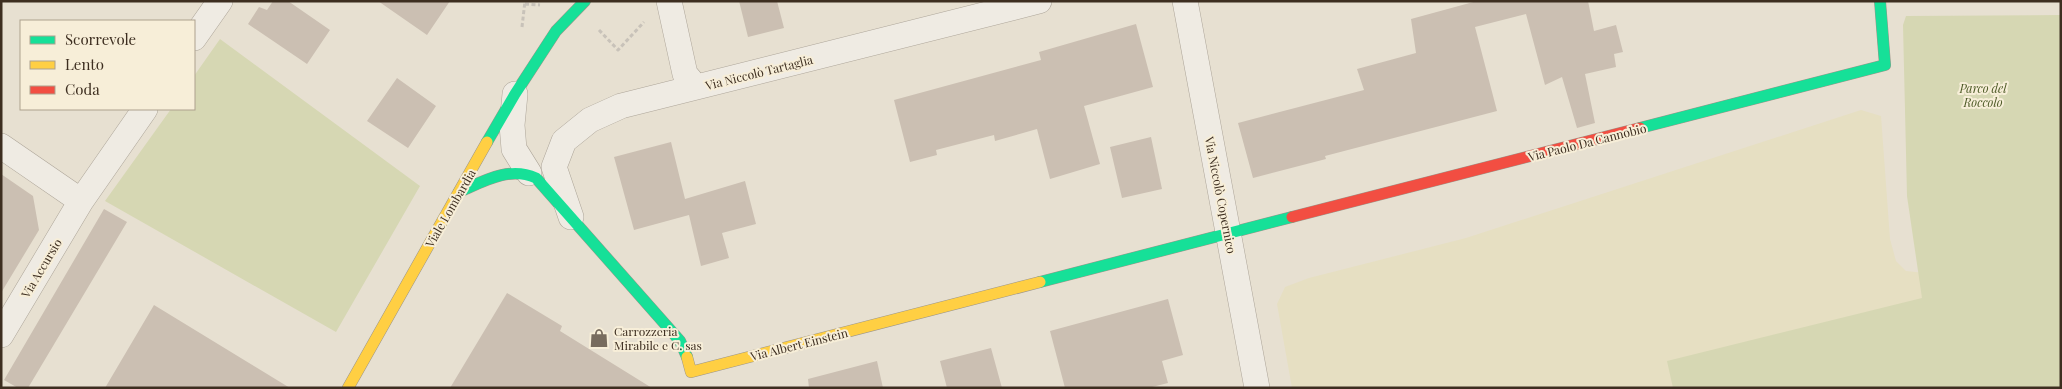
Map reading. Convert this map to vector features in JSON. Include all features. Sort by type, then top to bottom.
[{"type":"street","points":[[195,37],[220,1]]},
{"type":"street","name":"Viale Lombardia","points":[[348,388],[515,94],[556,31],[585,1]]},
{"type":"street","points":[[669,1],[685,74],[696,87]]},
{"type":"street","name":"Via Niccolò Tartaglia","points":[[571,217],[554,167],[564,141],[590,120],[621,106],[1039,1]]},
{"type":"street","name":"Via Niccolò Copernico","points":[[1185,1],[1257,388]]},
{"type":"street","name":"Via Paolo Da Cannobio","points":[[1228,234],[1885,65],[1880,1]]},
{"type":"street","name":"Viale Lombardia","points":[[556,31],[558,15]]},
{"type":"street","points":[[515,94],[512,125],[514,149],[529,173]]},
{"type":"street","name":"Via Accursio","points":[[1,335],[81,201],[144,110]]},
{"type":"street","points":[[1,146],[81,201]]},
{"type":"street","points":[[459,192],[500,174],[529,173]]},
{"type":"street","name":"Via Albert Einstein","points":[[529,173],[536,178],[680,341],[688,355],[691,380],[1228,234]]},
{"type":"shaded area","points":[[1861,110],[1881,116],[1890,239],[1896,261],[1906,271],[1925,273],[2061,388],[1292,388],[1277,304],[1285,287],[1309,278],[1466,238]]},
{"type":"green space","name":"Parco del Roccolo","points":[[2061,15],[2061,388],[1673,388],[1667,361],[1922,298],[1907,196],[1903,25],[1906,16]]},
{"type":"green space","points":[[220,39],[420,186],[336,332],[105,201],[170,110],[195,110],[195,75]]},
{"type":"building","points":[[273,1],[288,1],[330,30],[307,64],[248,24],[259,7],[267,10]]},
{"type":"building","points":[[378,1],[450,1],[427,35]]},
{"type":"building","points":[[739,1],[777,1],[784,28],[748,37]]},
{"type":"building","points":[[1477,1],[1588,1],[1594,31],[1616,25],[1623,52],[1614,54],[1616,67],[1585,74],[1595,123],[1577,128],[1562,77],[1545,85],[1526,14],[1475,27],[1497,111],[1325,156],[1326,159],[1253,178],[1238,123],[1364,90],[1357,69],[1416,53],[1411,19]]},
{"type":"building","points":[[1136,24],[1153,87],[1084,106],[1100,164],[1050,179],[1037,129],[995,141],[994,135],[936,150],[937,155],[910,162],[894,100],[1041,60],[1039,52]]},
{"type":"building","points":[[397,78],[436,106],[408,148],[367,121]]},
{"type":"building","points":[[1151,137],[1162,189],[1122,198],[1110,147]]},
{"type":"building","points":[[671,142],[685,199],[745,181],[756,224],[722,233],[729,258],[701,266],[689,215],[634,230],[614,157]]},
{"type":"building","points":[[1,174],[33,196],[39,230],[1,293]]},
{"type":"building","points":[[104,209],[127,222],[28,388],[18,388],[4,380]]},
{"type":"building","points":[[507,293],[562,326],[560,331],[652,388],[450,388]]},
{"type":"building","points":[[1168,299],[1183,355],[1162,361],[1168,383],[1148,388],[1065,388],[1050,331]]},
{"type":"building","points":[[154,305],[290,388],[105,388]]},
{"type":"building","points":[[991,348],[1002,388],[947,388],[940,361]]},
{"type":"building","points":[[877,361],[883,388],[809,388],[808,379]]},
{"type":"traffic: fast","points":[[487,142],[515,94],[556,31],[585,1]]},
{"type":"traffic: fast","points":[[1640,128],[1885,65],[1880,1]]},
{"type":"traffic: fast","points":[[459,192],[506,174],[526,175],[536,178],[680,341],[687,357]]},
{"type":"traffic: fast","points":[[1040,282],[1292,217]]},
{"type":"traffic: slow","points":[[348,388],[487,142]]},
{"type":"traffic: slow","points":[[687,357],[691,372],[1040,282]]},
{"type":"traffic: jam","points":[[1292,217],[1640,128]]},
{"type":"place","name":"Carrozzeria Mirabile e C. sas","points":[[599,338]]}]
